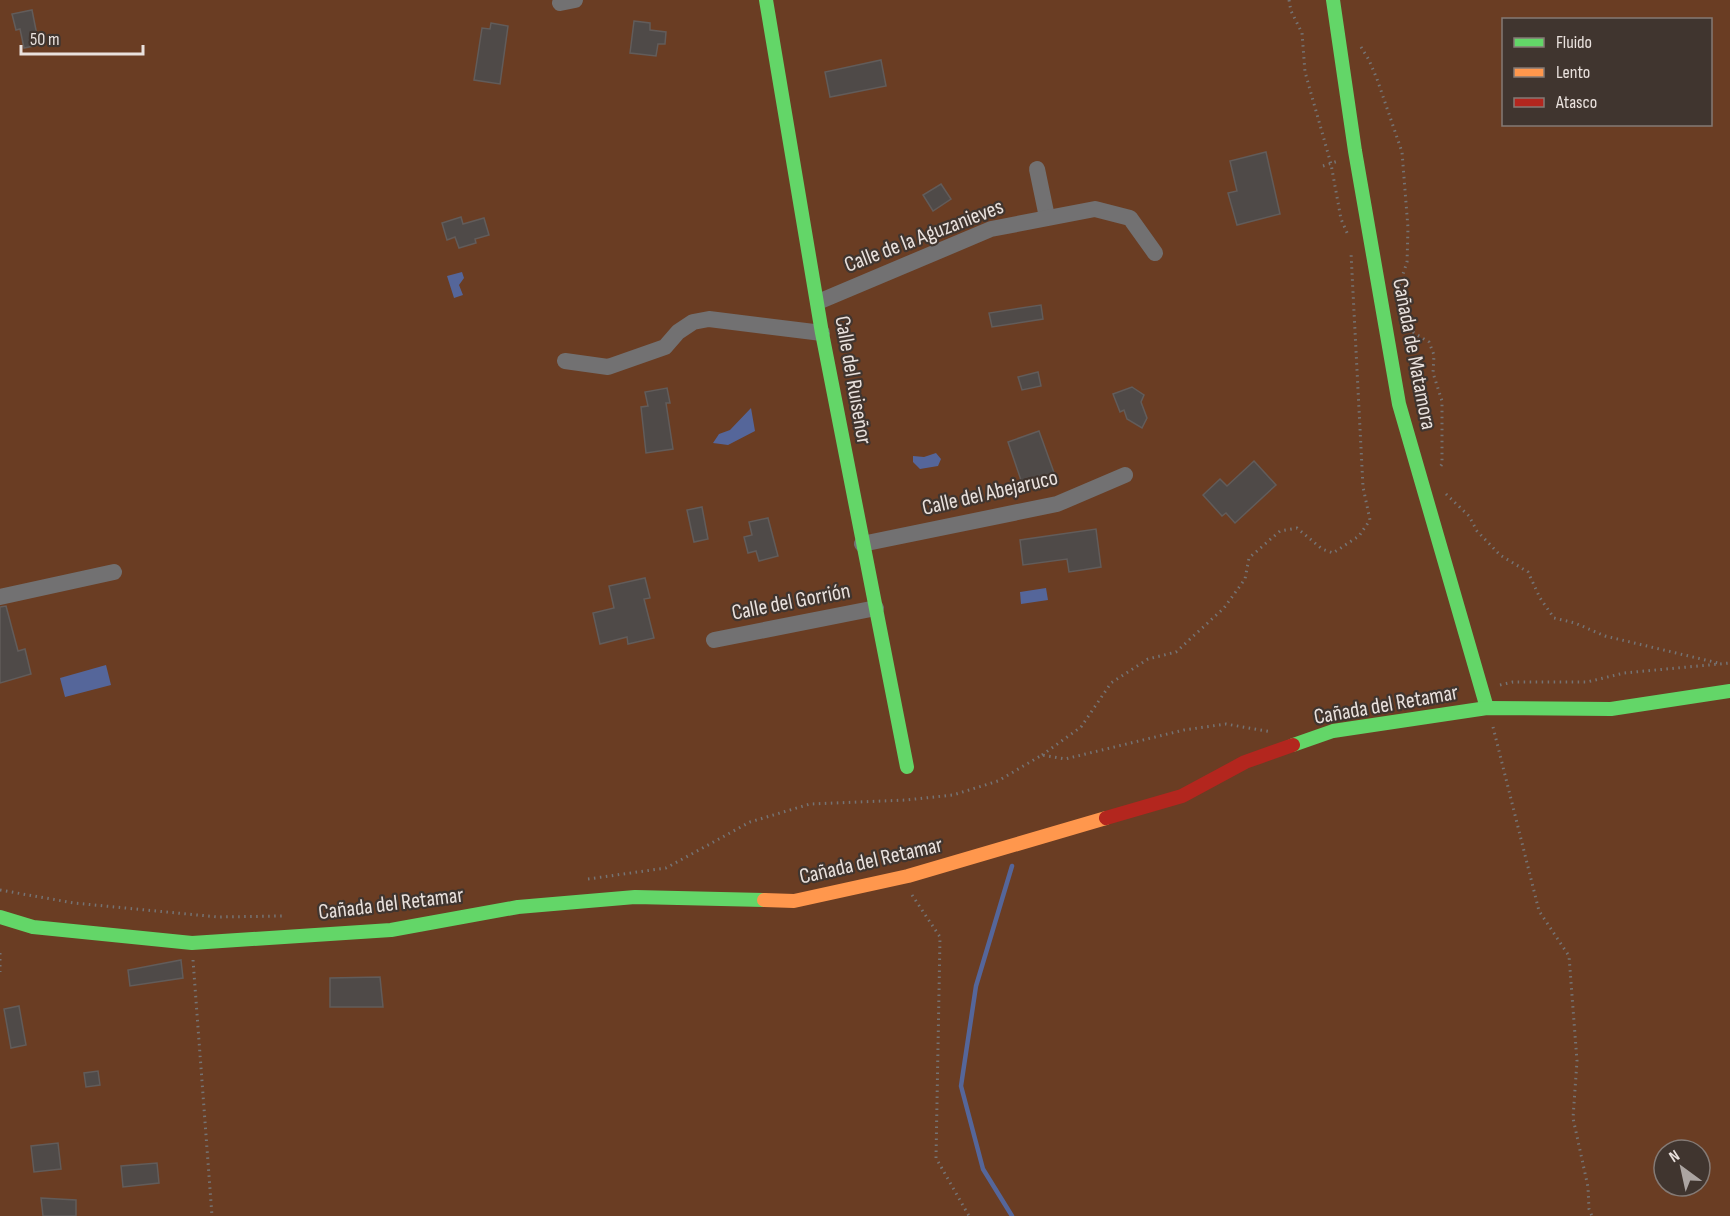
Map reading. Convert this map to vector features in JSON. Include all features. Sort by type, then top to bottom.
[{"type":"street","name":"Calle del Ruiseñor","points":[[766,0],[822,333],[907,767]]},
{"type":"street","name":"Cañada de Matamora","points":[[1334,0],[1355,151],[1399,404],[1487,708]]},
{"type":"street","points":[[1037,170],[1047,217]]},
{"type":"street","name":"Calle de la Aguzanieves","points":[[818,302],[991,229],[1095,209],[1130,218],[1155,253]]},
{"type":"street","points":[[565,361],[608,367],[664,347],[678,332],[693,322],[709,319],[822,333]]},
{"type":"street","name":"Calle del Abejaruco","points":[[862,544],[1057,504],[1125,475]]},
{"type":"street","points":[[0,597],[114,572]]},
{"type":"street","name":"Calle del Gorrión","points":[[714,640],[876,608]]},
{"type":"street","name":"Cañada del Retamar","points":[[0,917],[33,927],[192,943],[391,930],[518,908],[635,897],[794,901],[908,876],[1182,796],[1245,762],[1333,731],[1487,708],[1611,709],[1730,691]]},
{"type":"path","points":[[1289,0],[1291,11],[1302,33],[1305,72],[1331,164],[1341,219],[1350,239]]},
{"type":"path","points":[[1356,42],[1369,60],[1402,152],[1408,228],[1407,262],[1398,290]]},
{"type":"path","points":[[584,880],[666,868],[750,822],[810,804],[906,800],[953,795],[998,781],[1042,755],[1081,727],[1111,683],[1148,659],[1176,652],[1224,608],[1245,579],[1249,558],[1280,531],[1297,528],[1322,549],[1333,553],[1359,536],[1370,520],[1363,487],[1351,250]]},
{"type":"path","points":[[1401,319],[1414,333],[1429,342],[1434,355],[1433,373],[1442,401],[1443,420],[1442,464],[1438,471]]},
{"type":"path","points":[[1440,489],[1469,516],[1477,531],[1500,555],[1528,572],[1540,598],[1554,618],[1575,623],[1605,636],[1723,664]]},
{"type":"path","points":[[1481,689],[1513,682],[1587,681],[1624,673],[1730,663]]},
{"type":"path","points":[[1487,708],[1539,911],[1569,956],[1577,1061],[1573,1118],[1592,1216]]},
{"type":"path","points":[[1042,755],[1065,759],[1184,730],[1226,724],[1281,733]]},
{"type":"path","points":[[908,876],[912,896],[940,937],[936,1158],[969,1216]]},
{"type":"path","points":[[0,890],[74,903],[196,915],[286,916]]},
{"type":"path","points":[[192,943],[212,1216]]},
{"type":"path","points":[[0,953],[0,972]]},
{"type":"shaded area","points":[[0,0],[1730,0],[1730,1216],[0,1216]]},
{"type":"water","points":[[462,272],[464,278],[459,285],[463,295],[454,298],[447,276]]},
{"type":"water","points":[[751,408],[755,431],[728,445],[713,443],[719,434],[730,430]]},
{"type":"water","points":[[936,453],[941,459],[938,466],[920,469],[913,462],[913,456],[924,457]]},
{"type":"water","points":[[1046,588],[1048,600],[1021,604],[1020,592]]},
{"type":"water","points":[[106,665],[111,685],[65,697],[60,678]]},
{"type":"building","points":[[32,10],[39,45],[24,48],[20,29],[16,30],[12,14]]},
{"type":"building","points":[[634,21],[650,23],[650,30],[666,32],[665,44],[658,44],[656,56],[630,53]]},
{"type":"building","points":[[491,23],[508,26],[500,84],[474,80],[482,28],[490,29]]},
{"type":"building","points":[[881,60],[886,86],[830,97],[825,72]]},
{"type":"building","points":[[1266,152],[1280,214],[1237,225],[1228,193],[1237,191],[1230,161]]},
{"type":"building","points":[[941,184],[951,199],[933,211],[923,195]]},
{"type":"building","points":[[461,217],[463,224],[484,218],[489,235],[475,239],[476,243],[459,248],[455,237],[447,240],[442,223]]},
{"type":"building","points":[[1041,305],[1043,319],[992,327],[989,313]]},
{"type":"building","points":[[1038,372],[1041,386],[1022,390],[1018,377]]},
{"type":"building","points":[[1132,387],[1144,395],[1141,402],[1147,418],[1142,428],[1127,419],[1124,410],[1120,412],[1113,394]]},
{"type":"building","points":[[667,388],[670,403],[666,403],[673,449],[646,453],[641,407],[648,406],[645,392]]},
{"type":"building","points":[[1039,431],[1056,478],[1024,489],[1008,442]]},
{"type":"building","points":[[1254,461],[1276,485],[1235,523],[1226,513],[1222,516],[1203,495],[1220,479],[1227,486]]},
{"type":"building","points":[[702,507],[708,539],[694,542],[687,510]]},
{"type":"building","points":[[768,518],[778,556],[759,561],[756,551],[748,553],[744,537],[752,535],[749,522]]},
{"type":"building","points":[[1096,529],[1101,567],[1069,572],[1067,559],[1023,565],[1020,540]]},
{"type":"building","points":[[645,578],[650,598],[644,599],[654,638],[628,644],[627,637],[600,644],[593,613],[614,608],[609,586]]},
{"type":"building","points":[[6,606],[18,651],[25,649],[31,674],[0,683],[0,607]]},
{"type":"building","points":[[181,960],[183,978],[130,986],[128,970]]},
{"type":"building","points":[[380,977],[383,1007],[330,1007],[330,978]]},
{"type":"building","points":[[19,1006],[26,1045],[11,1048],[4,1009]]},
{"type":"building","points":[[98,1071],[100,1085],[86,1087],[84,1073]]},
{"type":"building","points":[[58,1143],[61,1169],[34,1172],[31,1146]]},
{"type":"building","points":[[157,1163],[159,1183],[123,1187],[121,1166]]},
{"type":"building","points":[[41,1198],[76,1200],[76,1216],[43,1216]]},
{"type":"waterway","points":[[1012,866],[976,986],[961,1086],[983,1169],[1012,1216]]},
{"type":"traffic: fast","points":[[766,0],[822,333],[907,767]]},
{"type":"traffic: fast","points":[[1333,0],[1355,151],[1399,404],[1487,708]]},
{"type":"traffic: fast","points":[[1293,745],[1333,731],[1487,708],[1611,709],[1730,691]]},
{"type":"traffic: fast","points":[[0,917],[33,927],[192,943],[391,930],[518,907],[635,897],[764,900]]},
{"type":"traffic: slow","points":[[764,900],[794,901],[908,876],[1106,818]]},
{"type":"traffic: jam","points":[[1106,818],[1182,796],[1245,762],[1293,745]]}]
